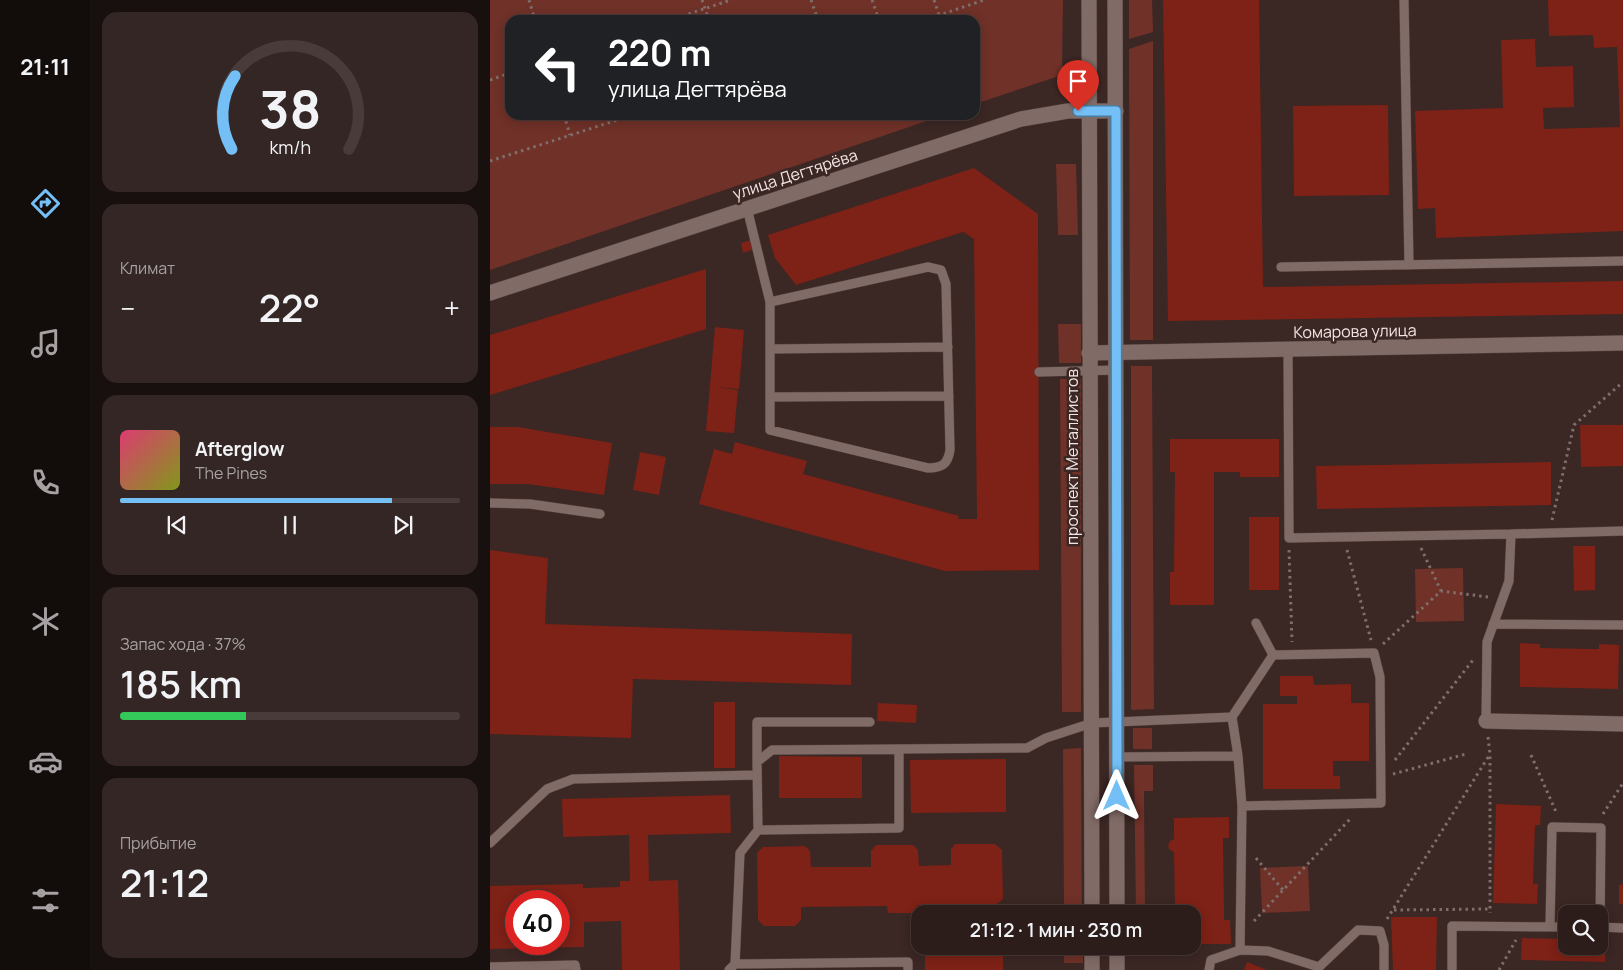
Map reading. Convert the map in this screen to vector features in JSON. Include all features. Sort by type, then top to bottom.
[{"type":"street","name":"проспект Металлистов","points":[[1089,0],[1092,905]]},
{"type":"street","points":[[1115,0],[1117,905]]},
{"type":"street","name":"улица Дегтярёва","points":[[490,292],[1021,119],[1068,111],[1116,111]]},
{"type":"street","name":"Комарова улица","points":[[1089,353],[1623,343]]},
{"type":"street","points":[[1486,721],[1623,724]]},
{"type":"street","points":[[1092,955],[1092,970]]},
{"type":"street","points":[[1117,955],[1117,970]]},
{"type":"lane","points":[[1404,0],[1409,265]]},
{"type":"lane","points":[[747,208],[770,302],[770,430],[928,468],[937,468],[944,465],[949,458],[949,396],[946,284],[941,270],[935,267],[770,302]]},
{"type":"lane","points":[[1281,267],[1623,261]]},
{"type":"lane","points":[[770,349],[948,347]]},
{"type":"lane","points":[[1288,350],[1289,538],[1415,537],[1623,531]]},
{"type":"lane","points":[[1039,372],[1117,370]]},
{"type":"lane","points":[[770,397],[949,396]]},
{"type":"lane","points":[[490,503],[530,504],[600,514]]},
{"type":"lane","points":[[1486,721],[1487,642],[1509,581],[1511,534]]},
{"type":"lane","points":[[1256,624],[1273,655]]},
{"type":"lane","points":[[1492,624],[1623,625]]},
{"type":"lane","points":[[1242,806],[1381,803],[1380,677],[1374,653],[1273,655]]},
{"type":"lane","points":[[1240,950],[1242,806],[1238,756],[1232,717],[1273,655]]},
{"type":"lane","points":[[757,762],[772,750],[1027,748],[1043,734],[1092,723],[1232,717]]},
{"type":"lane","points":[[870,722],[757,722],[758,830],[740,853],[732,967],[908,962],[908,970]]},
{"type":"lane","points":[[758,830],[899,828],[899,749]]},
{"type":"lane","points":[[1117,756],[1238,756]]},
{"type":"lane","points":[[490,843],[547,789],[573,779],[757,776]]},
{"type":"lane","points":[[1550,927],[1552,827],[1600,828],[1599,905]]},
{"type":"lane","points":[[1452,970],[1452,926],[1558,927]]},
{"type":"lane","points":[[1608,927],[1623,928]]},
{"type":"lane","points":[[1209,970],[1211,960],[1240,950],[1268,951],[1318,968],[1358,930],[1380,931],[1384,945],[1384,970]]},
{"type":"lane","points":[[490,967],[575,965],[576,970]]},
{"type":"path","points":[[529,0],[534,15]]},
{"type":"path","points":[[702,0],[707,15]]},
{"type":"path","points":[[685,15],[731,0]]},
{"type":"path","points":[[811,0],[816,15]]},
{"type":"path","points":[[872,0],[877,15]]},
{"type":"path","points":[[934,0],[939,15],[984,0]]},
{"type":"path","points":[[490,80],[505,75]]},
{"type":"path","points":[[566,120],[570,135]]},
{"type":"path","points":[[490,161],[617,120]]},
{"type":"path","points":[[1549,533],[1574,425],[1623,382]]},
{"type":"path","points":[[1415,537],[1441,591]]},
{"type":"path","points":[[1289,538],[1292,655]]},
{"type":"path","points":[[1344,538],[1368,623],[1374,653]]},
{"type":"path","points":[[1441,591],[1502,599]]},
{"type":"path","points":[[1374,653],[1441,591]]},
{"type":"path","points":[[1381,778],[1487,642]]},
{"type":"path","points":[[1381,778],[1466,754]]},
{"type":"path","points":[[1380,931],[1490,754],[1490,926]]},
{"type":"path","points":[[1531,755],[1563,828]]},
{"type":"path","points":[[1594,828],[1623,783]]},
{"type":"path","points":[[1240,936],[1364,804]]},
{"type":"path","points":[[1242,842],[1283,890]]},
{"type":"path","points":[[1393,910],[1490,909]]},
{"type":"path","points":[[1499,970],[1524,927]]},
{"type":"shaded area","points":[[490,0],[1063,0],[1062,75],[980,102],[980,15],[505,15],[505,120],[929,120],[490,270]]},
{"type":"shaded area","points":[[1129,0],[1152,0],[1153,32],[1129,39]]},
{"type":"shaded area","points":[[1153,41],[1153,340],[1130,340],[1129,49]]},
{"type":"shaded area","points":[[1056,164],[1076,164],[1078,235],[1058,235]]},
{"type":"shaded area","points":[[1058,324],[1081,324],[1081,363],[1059,363]]},
{"type":"shaded area","points":[[1131,366],[1152,366],[1154,709],[1131,710]]},
{"type":"shaded area","points":[[1060,379],[1081,379],[1081,712],[1062,712]]},
{"type":"shaded area","points":[[1463,568],[1464,621],[1416,622],[1415,569]]},
{"type":"shaded area","points":[[1133,728],[1152,728],[1152,749],[1133,749]]},
{"type":"shaded area","points":[[1081,748],[1082,905],[1064,905],[1063,749]]},
{"type":"shaded area","points":[[1134,765],[1153,765],[1153,791],[1144,791],[1145,905],[1136,905]]},
{"type":"shaded area","points":[[1308,866],[1310,911],[1262,913],[1260,868]]},
{"type":"shaded area","points":[[1064,955],[1083,955],[1083,963],[1064,963]]},
{"type":"building","points":[[1163,0],[1259,0],[1263,287],[1623,281],[1623,314],[1168,321]]},
{"type":"building","points":[[1548,0],[1623,0],[1623,231],[1436,238],[1435,208],[1418,209],[1415,111],[1503,108],[1501,40],[1535,39],[1536,67],[1573,66],[1574,107],[1543,108],[1544,129],[1620,127],[1617,47],[1594,48],[1593,35],[1549,36]]},
{"type":"building","points":[[1388,105],[1389,195],[1294,196],[1293,106]]},
{"type":"building","points":[[974,168],[1038,214],[1039,570],[945,571],[699,504],[714,449],[732,454],[735,442],[807,461],[803,474],[959,516],[958,519],[977,519],[974,239],[963,232],[796,285],[775,258],[768,235]]},
{"type":"building","points":[[751,240],[754,249],[743,253],[741,243]]},
{"type":"building","points":[[706,269],[706,329],[490,395],[490,335]]},
{"type":"building","points":[[715,327],[744,330],[739,389],[716,387],[738,390],[734,433],[706,431]]},
{"type":"building","points":[[1580,425],[1623,425],[1623,466],[1581,467]]},
{"type":"building","points":[[490,427],[518,427],[612,443],[604,495],[528,484],[490,484]]},
{"type":"building","points":[[1170,439],[1279,439],[1279,477],[1240,477],[1240,472],[1214,472],[1214,605],[1170,605],[1170,572],[1174,572],[1175,472],[1170,472]]},
{"type":"building","points":[[640,452],[666,457],[659,495],[633,490]]},
{"type":"building","points":[[1551,462],[1551,505],[1317,509],[1316,466]]},
{"type":"building","points":[[1249,517],[1279,517],[1279,590],[1249,590]]},
{"type":"building","points":[[1573,546],[1595,546],[1595,590],[1574,591]]},
{"type":"building","points":[[490,550],[548,558],[545,624],[852,634],[851,685],[633,679],[631,738],[490,734]]},
{"type":"building","points":[[1520,643],[1540,644],[1540,648],[1599,649],[1599,644],[1619,645],[1618,689],[1520,687]]},
{"type":"building","points":[[1280,676],[1313,676],[1314,685],[1351,684],[1351,703],[1369,703],[1369,761],[1333,761],[1333,776],[1340,776],[1340,789],[1263,789],[1263,704],[1297,704],[1297,696],[1280,696]]},
{"type":"building","points":[[714,702],[735,702],[735,768],[714,768]]},
{"type":"building","points":[[878,703],[917,705],[916,723],[877,721]]},
{"type":"building","points":[[779,756],[862,757],[862,798],[779,798]]},
{"type":"building","points":[[1006,759],[1006,812],[911,813],[910,760]]},
{"type":"building","points":[[730,795],[731,833],[648,835],[649,881],[678,880],[680,970],[622,970],[621,921],[584,922],[584,947],[570,947],[570,890],[505,890],[505,949],[490,949],[490,886],[583,884],[583,888],[620,887],[620,881],[630,881],[629,835],[563,837],[562,799]]},
{"type":"building","points":[[1496,804],[1541,806],[1540,825],[1535,825],[1533,884],[1538,884],[1537,904],[1493,903]]},
{"type":"building","points":[[1229,817],[1229,838],[1223,838],[1224,920],[1230,920],[1231,944],[1201,944],[1201,905],[1175,905],[1174,852],[1168,846],[1170,841],[1174,839],[1174,818]]},
{"type":"building","points":[[955,844],[995,844],[1002,850],[1003,899],[997,904],[988,905],[911,905],[911,913],[888,913],[887,906],[801,907],[801,920],[795,926],[764,926],[758,920],[757,853],[763,847],[805,846],[810,851],[811,867],[871,867],[871,851],[876,845],[913,845],[918,850],[919,866],[951,865],[951,849]]},
{"type":"building","points":[[1623,884],[1623,904],[1619,904],[1619,885]]},
{"type":"building","points":[[1391,917],[1437,917],[1436,970],[1393,970]]},
{"type":"building","points":[[1522,938],[1558,939],[1558,955],[1605,955],[1605,962],[1521,960]]},
{"type":"building","points":[[925,955],[1003,955],[1003,970],[925,970]]},
{"type":"building","points":[[1247,962],[1267,970],[1244,970]]},
{"type":"route","points":[[1078,111],[1116,111],[1117,796]]}]
